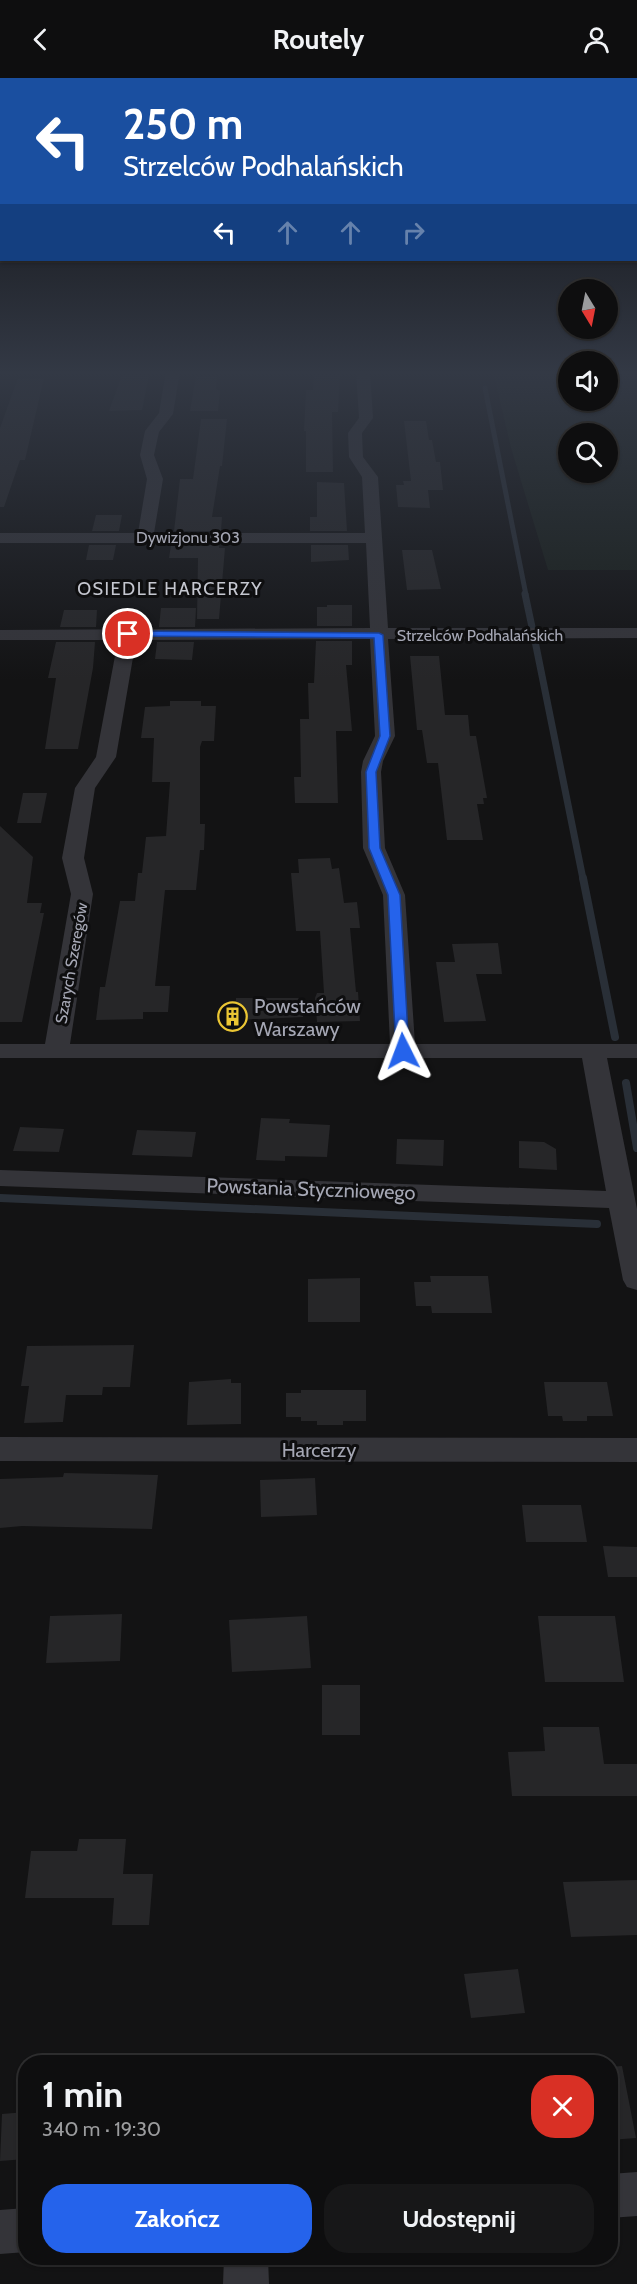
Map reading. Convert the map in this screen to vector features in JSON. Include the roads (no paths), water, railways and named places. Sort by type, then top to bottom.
[{"type":"street","points":[[145,537],[155,479],[153,474]]},
{"type":"street","points":[[368,474],[375,538],[385,736],[371,772],[374,848],[394,895],[403,1051]]},
{"type":"street","name":"Dywizjonu 303","points":[[0,538],[375,538]]},
{"type":"street","name":"Strzelców Podhalańskich","points":[[0,635],[637,633]]},
{"type":"street","name":"Szarych Szeregów","points":[[56,1051],[82,894],[73,858],[85,788],[106,757],[128,634]]},
{"type":"street","points":[[0,1051],[637,1051]]},
{"type":"street","points":[[593,1051],[637,1280]]},
{"type":"street","name":"Powstania Styczniowego","points":[[0,1178],[622,1200]]},
{"type":"street","name":"Harcerzy","points":[[0,1449],[637,1450]]},
{"type":"street","points":[[618,2195],[637,2194]]},
{"type":"street","points":[[0,2232],[18,2231]]},
{"type":"street","points":[[246,2265],[246,2284]]},
{"type":"waterway","points":[[502,474],[526,595]]},
{"type":"waterway","points":[[525,594],[532,627]]},
{"type":"waterway","points":[[535,641],[583,879]]},
{"type":"waterway","points":[[583,878],[615,1037]]},
{"type":"waterway","points":[[626,1083],[637,1148]]},
{"type":"waterway","points":[[0,1198],[597,1224]]},
{"type":"place","name":"Powstańców Warszawy","points":[[233,1017]]},
{"type":"district","name":"OSIEDLE HARCERZY","points":[[170,589]]}]
